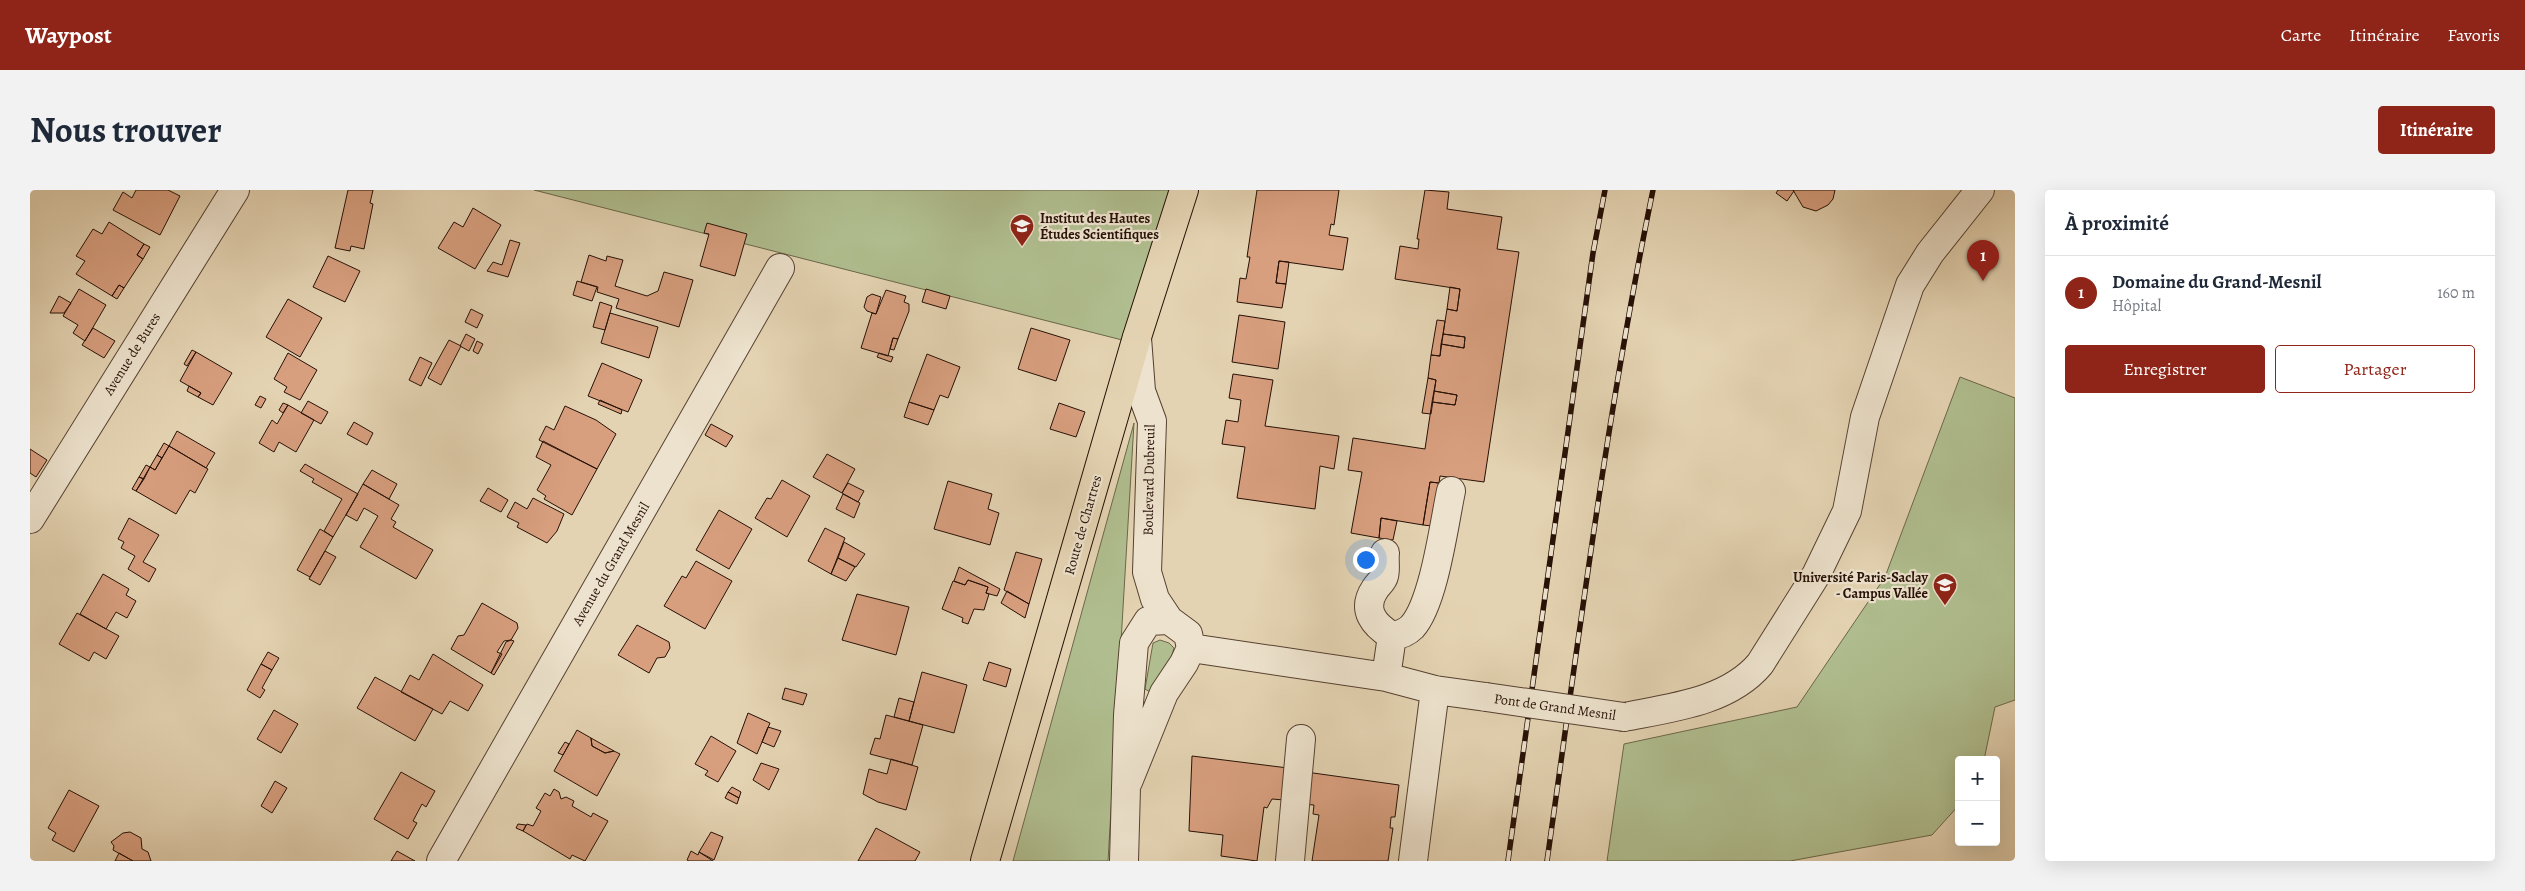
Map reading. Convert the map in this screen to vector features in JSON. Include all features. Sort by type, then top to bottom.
[{"type":"main road","name":"Route de Chartres","points":[[985,861],[1137,337],[1184,190]]},
{"type":"street","name":"Avenue de Bures","points":[[30,519],[235,190]]},
{"type":"street","name":"Pont de Grand Mesnil","points":[[1191,648],[1386,677],[1435,690],[1624,717],[1702,700],[1751,675],[1760,664],[1816,575],[1847,512],[1865,417],[1910,284],[1930,253],[1980,190]]},
{"type":"street","name":"Avenue du Grand Mesnil","points":[[442,861],[780,268]]},
{"type":"street","name":"Boulevard Dubreuil","points":[[1137,337],[1141,391],[1152,422],[1147,572],[1155,599],[1169,620],[1188,634],[1191,648]]},
{"type":"street","points":[[1385,553],[1384,578],[1374,590],[1369,605],[1370,617],[1378,628],[1392,636],[1404,634],[1413,626],[1422,612],[1429,593],[1451,491]]},
{"type":"street","points":[[1124,861],[1128,782],[1128,715],[1134,643],[1148,622],[1169,620]]},
{"type":"street","points":[[1386,677],[1392,636]]},
{"type":"street","points":[[1128,782],[1164,694],[1184,663],[1191,648]]},
{"type":"street","points":[[1413,861],[1435,690]]},
{"type":"street","points":[[1290,861],[1301,740]]},
{"type":"green space","points":[[534,190],[1170,190],[1126,341]]},
{"type":"green space","name":"Université Paris-Saclay - Campus Vallée","points":[[1960,377],[2015,398],[2015,700],[1995,707],[1985,756],[1955,756],[1955,809],[1932,835],[1790,861],[1607,861],[1624,744],[1797,707],[1885,577]]},
{"type":"green space","points":[[1134,423],[1108,861],[1013,861]]},
{"type":"green space","points":[[1160,640],[1169,643],[1174,648],[1171,658],[1150,692],[1145,689],[1153,643]]},
{"type":"building","points":[[136,190],[168,190],[180,196],[160,235],[113,210],[123,192],[132,198]]},
{"type":"building","points":[[348,190],[373,190],[370,203],[373,204],[364,249],[351,246],[350,251],[335,248]]},
{"type":"building","points":[[1257,190],[1339,190],[1334,225],[1331,224],[1329,235],[1348,238],[1343,270],[1279,261],[1276,283],[1286,284],[1282,308],[1237,302],[1240,278],[1246,279],[1250,257],[1247,257]]},
{"type":"building","points":[[1425,190],[1449,192],[1447,209],[1502,217],[1497,249],[1519,252],[1484,482],[1440,476],[1439,483],[1430,482],[1423,525],[1381,518],[1379,538],[1351,533],[1362,472],[1348,470],[1353,438],[1425,449],[1432,402],[1455,405],[1457,395],[1434,391],[1436,380],[1428,378],[1431,355],[1440,356],[1441,344],[1464,348],[1465,337],[1443,334],[1447,309],[1457,311],[1460,289],[1395,279],[1400,246],[1418,249],[1419,239],[1417,239]]},
{"type":"building","points":[[1778,190],[1794,191],[1787,201],[1776,193]]},
{"type":"building","points":[[1793,190],[1835,190],[1833,199],[1828,205],[1816,211],[1803,207]]},
{"type":"building","points":[[473,208],[501,225],[475,269],[438,248],[454,222],[463,227]]},
{"type":"building","points":[[109,222],[144,244],[137,255],[143,259],[124,288],[119,285],[112,296],[76,274],[85,261],[76,256],[93,229],[102,234]]},
{"type":"building","points":[[707,223],[747,234],[735,276],[700,266],[709,234],[704,233]]},
{"type":"building","points":[[510,240],[520,243],[508,277],[487,271],[493,262],[502,265]]},
{"type":"building","points":[[144,244],[150,247],[143,259],[137,255]]},
{"type":"building","points":[[589,255],[606,261],[607,256],[623,260],[615,286],[647,296],[658,291],[664,272],[693,280],[679,327],[616,308],[619,299],[597,292],[598,287],[581,282]]},
{"type":"building","points":[[328,256],[360,271],[345,302],[313,287]]},
{"type":"building","points":[[1279,261],[1289,262],[1286,284],[1276,283]]},
{"type":"building","points":[[577,281],[597,287],[592,301],[573,295]]},
{"type":"building","points":[[119,285],[124,288],[117,299],[112,296]]},
{"type":"building","points":[[1450,287],[1460,289],[1457,311],[1447,309]]},
{"type":"building","points":[[79,289],[106,305],[85,341],[73,333],[78,325],[63,316]]},
{"type":"building","points":[[926,289],[950,296],[946,309],[922,302]]},
{"type":"building","points":[[886,290],[906,296],[904,302],[909,304],[909,311],[898,339],[893,338],[888,356],[861,348],[872,313],[876,314]]},
{"type":"building","points":[[872,294],[881,297],[876,314],[867,311],[864,307],[867,297]]},
{"type":"building","points":[[59,296],[71,303],[64,313],[50,313]]},
{"type":"building","points":[[288,299],[322,318],[300,357],[266,337]]},
{"type":"building","points":[[600,302],[612,306],[605,330],[593,327]]},
{"type":"building","points":[[471,309],[483,315],[477,328],[465,322]]},
{"type":"building","points":[[610,313],[658,327],[649,358],[601,343]]},
{"type":"building","points":[[1239,315],[1285,322],[1278,369],[1232,362]]},
{"type":"building","points":[[1437,320],[1445,321],[1440,356],[1431,355]]},
{"type":"building","points":[[93,328],[115,341],[104,358],[82,345]]},
{"type":"building","points":[[1031,328],[1070,340],[1056,381],[1018,369]]},
{"type":"building","points":[[466,334],[475,339],[469,351],[460,346]]},
{"type":"building","points":[[1443,334],[1465,337],[1464,348],[1441,344]]},
{"type":"building","points":[[893,338],[898,339],[894,350],[890,349]]},
{"type":"building","points":[[449,340],[461,346],[441,385],[428,378]]},
{"type":"building","points":[[477,341],[483,344],[478,354],[473,351]]},
{"type":"building","points":[[192,350],[196,352],[187,366],[184,364]]},
{"type":"building","points":[[196,352],[232,373],[213,405],[198,397],[201,393],[180,381]]},
{"type":"building","points":[[288,353],[317,370],[300,400],[284,392],[287,387],[274,379]]},
{"type":"building","points":[[879,353],[893,357],[891,362],[877,357]]},
{"type":"building","points":[[927,354],[960,367],[948,398],[940,395],[934,410],[909,402]]},
{"type":"building","points":[[420,357],[432,363],[421,386],[409,380]]},
{"type":"building","points":[[602,363],[642,380],[628,412],[588,396]]},
{"type":"building","points":[[1233,374],[1273,380],[1265,426],[1339,436],[1334,469],[1320,466],[1315,509],[1237,498],[1245,447],[1222,444],[1226,420],[1238,422],[1241,400],[1229,398]]},
{"type":"building","points":[[1428,378],[1436,380],[1431,414],[1422,413]]},
{"type":"building","points":[[189,386],[201,393],[198,397],[187,391]]},
{"type":"building","points":[[1434,391],[1457,395],[1455,405],[1432,402]]},
{"type":"building","points":[[260,396],[266,399],[261,408],[255,405]]},
{"type":"building","points":[[600,400],[622,410],[621,414],[598,404]]},
{"type":"building","points":[[308,401],[328,412],[321,424],[301,413]]},
{"type":"building","points":[[909,402],[934,410],[928,425],[904,417]]},
{"type":"building","points":[[283,403],[288,405],[283,413],[279,410]]},
{"type":"building","points":[[1059,403],[1085,412],[1076,437],[1050,429]]},
{"type":"building","points":[[288,405],[314,420],[296,452],[279,442],[274,452],[259,443],[272,420],[277,424]]},
{"type":"building","points":[[565,406],[596,420],[616,434],[597,469],[539,440],[546,426],[554,430]]},
{"type":"building","points":[[354,422],[373,433],[367,445],[347,434]]},
{"type":"building","points":[[711,424],[733,436],[726,447],[705,435]]},
{"type":"building","points":[[177,431],[215,453],[206,468],[169,446]]},
{"type":"building","points":[[543,441],[597,469],[572,515],[544,499],[546,496],[537,490],[551,465],[536,457]]},
{"type":"building","points":[[164,443],[169,446],[162,458],[157,455]]},
{"type":"building","points":[[169,446],[208,469],[195,493],[190,490],[176,514],[136,491],[150,467],[155,470]]},
{"type":"building","points":[[30,449],[47,460],[36,477],[30,473]]},
{"type":"building","points":[[827,454],[855,469],[842,493],[813,477]]},
{"type":"building","points":[[157,455],[162,458],[155,470],[150,467]]},
{"type":"building","points":[[305,464],[358,494],[333,537],[324,531],[342,499],[312,482],[314,479],[300,471]]},
{"type":"building","points":[[146,465],[150,467],[144,479],[139,477]]},
{"type":"building","points":[[372,470],[397,484],[389,499],[363,484]]},
{"type":"building","points":[[139,477],[144,479],[136,491],[132,489]]},
{"type":"building","points":[[782,480],[810,496],[787,537],[755,518],[767,498],[771,499]]},
{"type":"building","points":[[948,481],[992,494],[988,509],[999,513],[990,545],[934,529]]},
{"type":"building","points":[[1430,482],[1439,483],[1432,526],[1423,525]]},
{"type":"building","points":[[848,483],[864,491],[858,502],[842,493]]},
{"type":"building","points":[[363,484],[399,505],[391,519],[396,522],[393,527],[433,550],[416,579],[360,547],[378,516],[364,508],[357,521],[346,515]]},
{"type":"building","points":[[488,488],[508,500],[501,512],[480,501]]},
{"type":"building","points":[[843,494],[860,503],[854,518],[836,509]]},
{"type":"building","points":[[533,498],[564,514],[557,531],[547,543],[517,527],[519,523],[507,517],[515,502],[527,509]]},
{"type":"building","points":[[719,510],[752,529],[729,569],[696,550]]},
{"type":"building","points":[[129,518],[159,535],[143,562],[156,569],[149,582],[128,569],[135,556],[121,548],[124,542],[118,539]]},
{"type":"building","points":[[1381,518],[1397,521],[1393,540],[1379,538]]},
{"type":"building","points":[[825,528],[845,538],[831,574],[808,561]]},
{"type":"building","points":[[320,529],[333,537],[310,577],[297,570]]},
{"type":"building","points":[[844,542],[865,554],[856,567],[838,558]]},
{"type":"building","points":[[325,551],[336,557],[320,585],[309,579]]},
{"type":"building","points":[[1016,552],[1042,559],[1029,604],[1004,590]]},
{"type":"building","points":[[838,558],[855,567],[846,581],[831,574]]},
{"type":"building","points":[[696,561],[732,581],[705,629],[664,606],[682,576],[686,578]]},
{"type":"building","points":[[959,567],[1000,589],[997,596],[986,593],[988,587],[968,580],[965,585],[954,581]]},
{"type":"building","points":[[103,574],[129,589],[126,595],[136,601],[127,618],[116,612],[106,629],[80,614]]},
{"type":"building","points":[[968,580],[988,587],[986,593],[989,594],[984,610],[974,609],[968,624],[962,622],[963,618],[942,609],[953,581],[965,585]]},
{"type":"building","points":[[1007,591],[1029,604],[1025,618],[1001,603]]},
{"type":"building","points":[[857,594],[909,607],[896,655],[842,640]]},
{"type":"building","points":[[482,603],[517,623],[518,628],[511,640],[504,641],[497,652],[502,654],[491,673],[451,649],[458,636],[464,635]]},
{"type":"building","points":[[77,613],[119,636],[106,659],[94,652],[89,661],[59,644]]},
{"type":"building","points":[[637,625],[669,642],[670,648],[665,657],[657,658],[649,673],[618,655]]},
{"type":"building","points":[[514,641],[494,675],[491,673],[506,642]]},
{"type":"building","points":[[268,652],[279,658],[272,670],[261,664]]},
{"type":"building","points":[[433,654],[483,685],[468,711],[450,701],[442,714],[401,692],[410,675],[419,680]]},
{"type":"building","points":[[989,662],[1011,669],[1006,687],[983,680]]},
{"type":"building","points":[[261,664],[272,670],[262,688],[265,690],[260,698],[247,690]]},
{"type":"building","points":[[922,672],[967,685],[954,733],[909,721]]},
{"type":"building","points":[[375,677],[433,709],[415,741],[357,708]]},
{"type":"building","points":[[785,688],[807,694],[803,705],[782,699]]},
{"type":"building","points":[[899,698],[914,702],[909,721],[894,717]]},
{"type":"building","points":[[274,710],[298,724],[281,753],[257,739]]},
{"type":"building","points":[[748,713],[770,723],[757,754],[737,743]]},
{"type":"building","points":[[886,715],[923,725],[912,765],[870,754],[875,738],[880,739]]},
{"type":"building","points":[[768,727],[781,731],[774,747],[762,742]]},
{"type":"building","points":[[577,730],[591,738],[592,746],[605,753],[614,751],[620,754],[597,796],[554,771]]},
{"type":"building","points":[[711,736],[736,751],[718,782],[705,775],[708,771],[695,764]]},
{"type":"building","points":[[591,738],[614,751],[605,753],[592,746]]},
{"type":"building","points":[[565,742],[569,744],[563,755],[558,753]]},
{"type":"building","points":[[1192,756],[1288,768],[1284,800],[1272,799],[1267,808],[1264,807],[1257,861],[1221,856],[1223,835],[1189,831]]},
{"type":"building","points":[[891,759],[918,767],[906,810],[878,802],[863,794],[869,769],[887,774]]},
{"type":"building","points":[[761,763],[779,769],[769,790],[753,780]]},
{"type":"building","points":[[401,772],[435,791],[426,807],[422,804],[413,821],[417,823],[408,839],[374,819]]},
{"type":"building","points":[[1306,772],[1399,785],[1395,817],[1391,817],[1390,828],[1393,828],[1388,861],[1312,861],[1319,815],[1313,814],[1314,805],[1301,804]]},
{"type":"building","points":[[275,781],[287,788],[272,813],[261,806]]},
{"type":"building","points":[[732,787],[741,792],[739,798],[728,792]]},
{"type":"building","points":[[554,789],[559,792],[561,799],[566,797],[574,801],[572,806],[591,817],[593,813],[608,821],[585,861],[572,855],[570,859],[523,831],[527,824],[533,826],[541,811],[536,808],[545,793],[550,796]]},
{"type":"building","points":[[69,790],[99,806],[74,852],[52,840],[56,833],[48,828]]},
{"type":"building","points":[[728,792],[739,798],[737,804],[725,798]]},
{"type":"building","points":[[518,824],[526,825],[523,831],[516,828]]},
{"type":"building","points":[[876,828],[920,852],[915,861],[858,861]]},
{"type":"building","points":[[130,832],[141,838],[142,849],[148,852],[151,861],[133,861],[113,850],[114,846],[111,842],[123,833]]},
{"type":"building","points":[[711,832],[723,837],[714,860],[699,852]]},
{"type":"building","points":[[397,851],[415,861],[391,861]]},
{"type":"building","points":[[691,851],[698,855],[699,852],[713,861],[689,861],[687,860]]},
{"type":"building","points":[[119,853],[133,861],[115,861]]},
{"type":"railway","points":[[1508,861],[1593,253],[1605,190]]},
{"type":"railway","points":[[1547,861],[1582,609],[1608,441],[1653,190]]},
{"type":"place","name":"Institut des Hautes Études Scientifiques","points":[[1022,247]]},
{"type":"place","name":"Domaine du Grand-Mesnil","points":[[1983,281]]},
{"type":"place","name":"Université Paris-Saclay - Campus Vallée","points":[[1945,606]]}]
